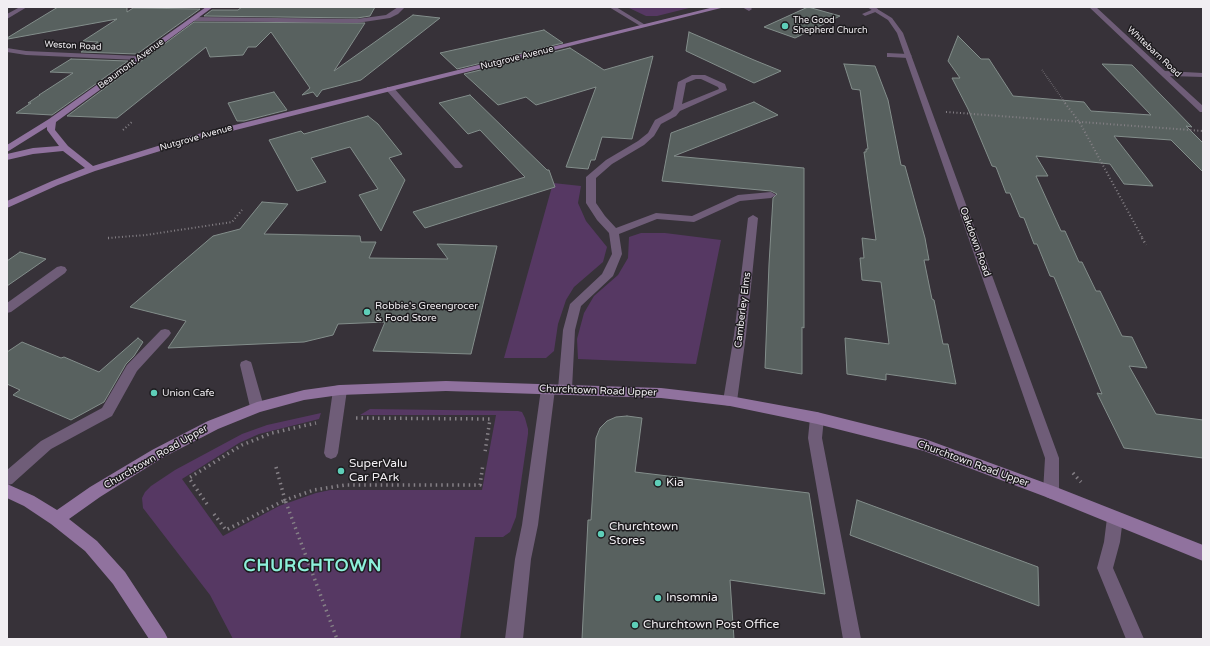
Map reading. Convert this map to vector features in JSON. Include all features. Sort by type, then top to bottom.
[{"type":"street","points":[[7,17],[24,7]]},
{"type":"street","name":"Beaumont Avenue","points":[[7,149],[32,132],[52,121],[210,7]]},
{"type":"street","points":[[194,19],[357,21],[388,17],[396,13],[402,7]]},
{"type":"street","points":[[612,7],[644,26]]},
{"type":"street","name":"Nutgrove Avenue","points":[[7,205],[55,183],[92,169],[226,129],[722,7]]},
{"type":"street","name":"Whitebarn Road","points":[[1092,7],[1203,110]]},
{"type":"street","name":"Oakdown Road","points":[[870,10],[890,19],[900,33],[1052,458],[1051,492]]},
{"type":"street","name":"Weston Road","points":[[7,50],[26,53],[138,58]]},
{"type":"street","points":[[890,55],[908,56]]},
{"type":"street","points":[[1164,73],[1203,75]]},
{"type":"street","points":[[564,389],[570,330],[576,304],[607,276],[617,254],[614,232],[601,218],[591,203],[591,177],[609,162],[641,143],[651,134],[658,122],[673,114],[677,109],[682,82],[695,77],[702,77],[722,86],[723,90],[677,109]]},
{"type":"street","points":[[390,89],[458,166]]},
{"type":"street","points":[[52,121],[51,130],[65,148],[92,169]]},
{"type":"street","points":[[7,157],[33,151],[65,148]]},
{"type":"street","points":[[614,232],[656,216],[694,220],[712,209],[738,198],[771,195]]},
{"type":"street","name":"Camberley Elms","points":[[730,401],[740,335],[753,218]]},
{"type":"street","points":[[7,309],[61,270]]},
{"type":"street","points":[[7,479],[46,445],[106,412],[132,368],[164,333]]},
{"type":"street","points":[[246,365],[257,407]]},
{"type":"street","name":"Churchtown Road Upper","points":[[57,519],[95,492],[157,454],[213,424],[257,407],[304,395],[340,390],[446,386],[564,389],[661,393],[730,401],[816,418],[925,445],[1051,492],[1203,553]]},
{"type":"street","points":[[514,639],[523,559],[530,525],[548,389]]},
{"type":"street","points":[[331,453],[340,390]]},
{"type":"street","points":[[816,418],[815,438],[852,639]]},
{"type":"street","points":[[7,491],[29,501],[57,519],[91,546],[119,578],[159,639]]},
{"type":"street","points":[[1115,518],[1112,542],[1105,568],[1135,639]]},
{"type":"path","points":[[1042,70],[1080,123],[1146,245]]},
{"type":"path","points":[[927,110],[1080,123],[1203,131]]},
{"type":"path","points":[[123,130],[133,121]]},
{"type":"path","points":[[108,238],[146,235],[232,222],[242,210]]},
{"type":"path","points":[[214,514],[226,530],[285,500],[319,489],[345,485],[480,485],[483,464]]},
{"type":"path","points":[[276,467],[285,500],[336,639]]},
{"type":"path","points":[[1071,469],[1073,474],[1084,484]]},
{"type":"shaded area","points":[[627,7],[693,7],[657,16],[646,16]]},
{"type":"shaded area","points":[[553,183],[581,186],[578,203],[586,221],[607,247],[603,262],[574,287],[566,300],[558,324],[554,351],[546,358],[504,358]]},
{"type":"shaded area","points":[[641,233],[665,233],[721,240],[696,364],[578,359],[577,339],[584,313],[594,296],[618,275],[628,258],[629,237]]},
{"type":"shaded area","points":[[370,409],[518,411],[522,412],[525,418],[528,434],[516,517],[510,532],[503,537],[475,537],[460,639],[233,639],[210,595],[143,508],[142,498],[145,492],[151,486],[175,470],[242,434],[267,425],[321,413],[319,419],[259,434],[239,443],[182,479],[223,536],[279,506],[316,493],[330,490],[482,490],[496,415],[360,415]]},
{"type":"building","points":[[58,7],[127,7],[127,12],[133,8],[200,9],[137,54],[81,52],[98,42],[83,41],[117,19],[7,38]]},
{"type":"building","points":[[242,7],[375,7],[370,16],[357,18],[204,16],[212,10],[238,10]]},
{"type":"building","points":[[808,7],[840,16],[795,38],[764,27]]},
{"type":"building","points":[[413,15],[440,18],[361,80],[322,90],[317,97],[313,92],[302,95],[310,88],[271,32],[256,47],[248,47],[243,55],[210,57],[206,47],[117,118],[67,116],[194,22],[365,23],[334,71]]},
{"type":"building","points":[[544,30],[563,43],[457,69],[440,53]]},
{"type":"building","points":[[689,32],[781,71],[754,83],[686,51]]},
{"type":"building","points":[[958,36],[981,59],[989,59],[1013,96],[1084,102],[1091,111],[1151,115],[1102,64],[1132,65],[1192,127],[1186,126],[1203,143],[1203,172],[1171,140],[1114,136],[1153,186],[1124,184],[1110,164],[1036,156],[1048,176],[1036,176],[1061,231],[1065,231],[1079,262],[1082,262],[1096,291],[1100,291],[1122,336],[1132,337],[1147,368],[1129,366],[1156,414],[1203,420],[1203,458],[1124,448],[1097,393],[1102,394],[1054,277],[1050,276],[1037,244],[1034,244],[1024,218],[1020,217],[1010,193],[1006,193],[996,167],[992,166],[968,109],[952,78],[960,78],[948,61]]},
{"type":"building","points":[[570,48],[604,70],[653,56],[632,139],[602,137],[595,160],[591,160],[588,169],[566,167],[596,87],[536,105],[526,97],[498,105],[464,74]]},
{"type":"building","points":[[71,59],[128,61],[52,115],[16,113],[31,103],[28,103],[39,95],[73,73],[50,72]]},
{"type":"building","points":[[844,64],[875,66],[888,100],[901,165],[905,166],[925,238],[929,260],[924,260],[932,299],[934,300],[943,344],[948,344],[956,384],[886,374],[886,380],[847,374],[845,338],[889,344],[881,282],[862,280],[860,258],[864,258],[862,238],[876,240],[864,152],[868,149],[860,90],[852,89]]},
{"type":"building","points":[[274,92],[287,110],[244,121],[237,121],[228,103]]},
{"type":"building","points":[[470,95],[547,170],[549,170],[555,187],[425,228],[413,212],[525,177],[480,130],[468,134],[439,103]]},
{"type":"building","points":[[754,102],[778,115],[674,156],[804,168],[804,328],[802,327],[802,374],[765,368],[773,198],[777,194],[771,191],[662,181],[671,133]]},
{"type":"building","points":[[368,116],[378,124],[402,154],[389,158],[405,180],[381,231],[359,195],[378,189],[350,147],[311,158],[326,182],[297,191],[269,140],[301,131],[304,134]]},
{"type":"building","points":[[262,202],[288,204],[264,234],[360,236],[361,242],[376,242],[369,258],[448,259],[437,244],[497,246],[471,354],[373,351],[385,322],[338,324],[333,335],[304,342],[168,348],[186,321],[130,307],[213,236],[240,229]]},
{"type":"building","points":[[20,252],[46,259],[7,286],[7,261]]},
{"type":"building","points":[[138,338],[143,342],[134,356],[126,364],[104,402],[71,420],[13,395],[20,390],[7,384],[7,352],[22,342],[61,358],[64,357],[99,372]]},
{"type":"building","points":[[627,416],[642,418],[635,472],[809,493],[825,594],[730,580],[734,639],[582,639],[588,520],[591,520],[596,438],[600,428],[607,421],[616,417]]},
{"type":"building","points":[[857,500],[1038,567],[1039,606],[850,535]]},
{"type":"place","name":"The Good Shepherd Church","points":[[785,26]]},
{"type":"place","name":"Robbie's Greengrocer & Food Store","points":[[367,312]]},
{"type":"place","name":"Union Cafe","points":[[154,393]]},
{"type":"place","name":"SuperValu Car PArk","points":[[341,471]]},
{"type":"place","name":"Kia","points":[[658,483]]},
{"type":"place","name":"Churchtown Stores","points":[[601,534]]},
{"type":"place","name":"Insomnia","points":[[658,598]]},
{"type":"place","name":"Churchtown Post Office","points":[[635,625]]},
{"type":"district","name":"CHURCHTOWN","points":[[313,567]]}]
